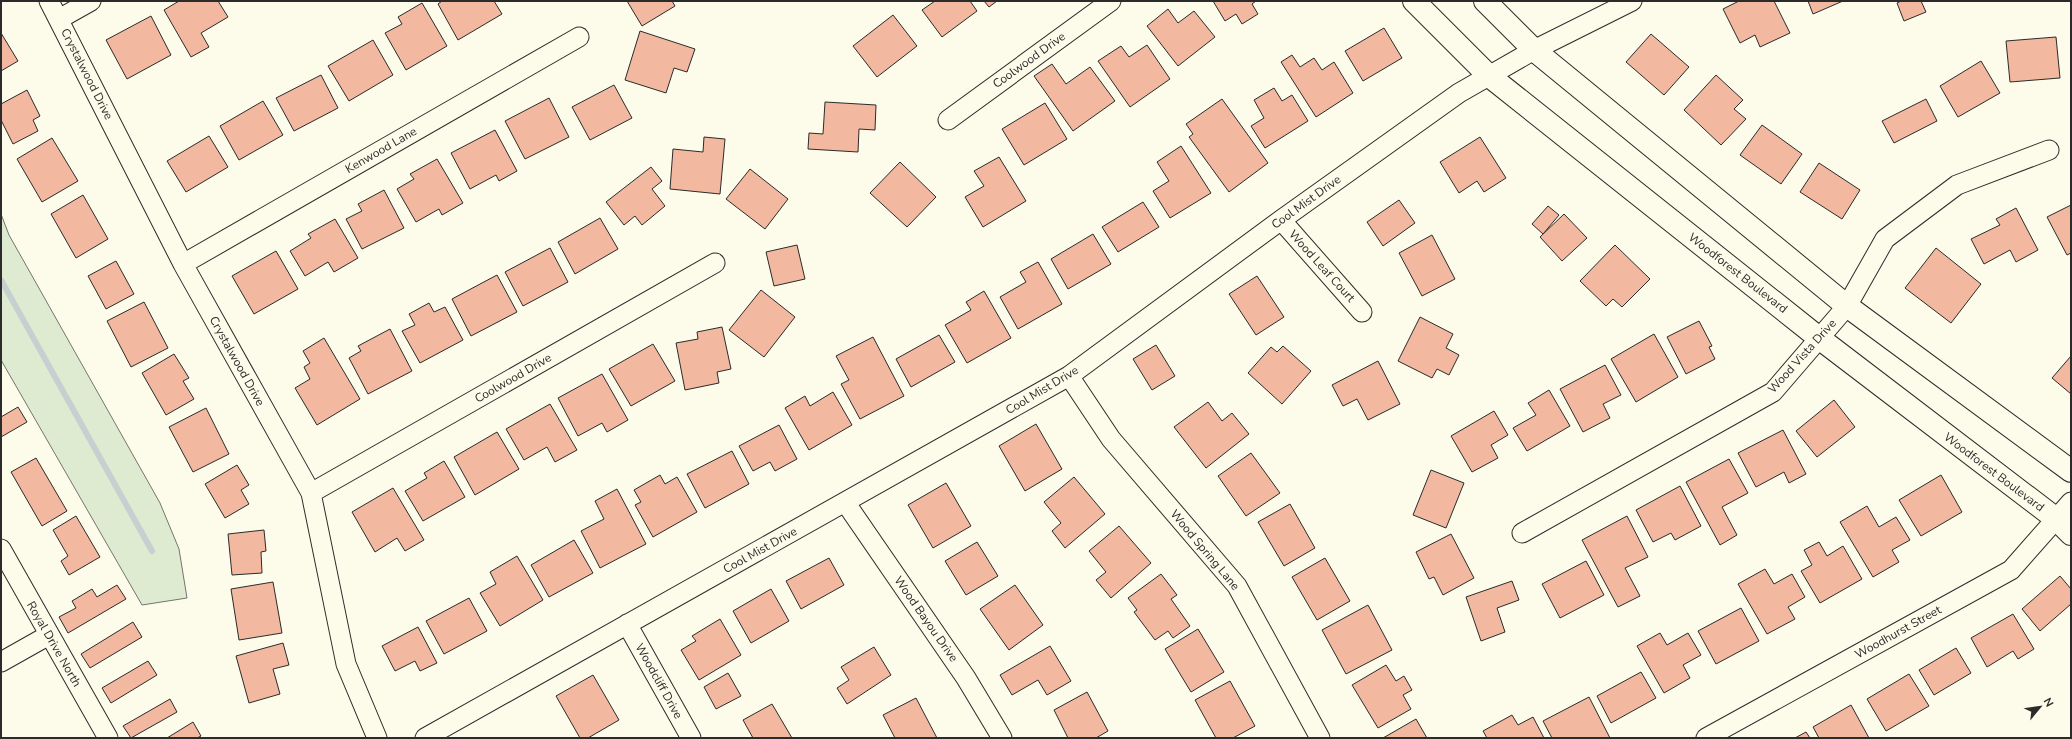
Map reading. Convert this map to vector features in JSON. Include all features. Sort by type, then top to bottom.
[{"type":"street","name":"Crystalwood Drive","points":[[49,1],[183,264],[311,493],[346,664],[376,738]]},
{"type":"street","points":[[59,19],[91,1]]},
{"type":"street","name":"Coolwood Drive","points":[[948,120],[1111,1]]},
{"type":"street","name":"Woodforest Boulevard","points":[[1414,1],[1488,75],[1819,338],[2055,518],[2071,534]]},
{"type":"street","points":[[1485,1],[1534,50],[1847,306],[2071,471]]},
{"type":"street","name":"Cool Mist Drive","points":[[425,738],[1069,376],[1281,220],[1459,93],[1534,50],[1632,1]]},
{"type":"street","name":"Kenwood Lane","points":[[183,264],[579,37]]},
{"type":"street","name":"Wood Vista Drive","points":[[1522,533],[1772,392],[1847,306],[1885,239],[1957,185],[2049,150]]},
{"type":"street","name":"Wood Leaf Court","points":[[1281,220],[1362,312]]},
{"type":"street","name":"Coolwood Drive","points":[[311,493],[714,263]]},
{"type":"street","name":"Wood Spring Lane","points":[[1069,376],[1111,440],[1237,586],[1320,738]]},
{"type":"street","name":"Wood Bayou Drive","points":[[845,502],[966,678],[1002,738]]},
{"type":"street","name":"Woodhurst Street","points":[[1706,738],[2011,570],[2055,518],[2071,502]]},
{"type":"street","name":"Royal Drive North","points":[[1,549],[108,738]]},
{"type":"street","name":"Woodcliff Drive","points":[[626,624],[691,738]]},
{"type":"street","points":[[1,662],[49,635]]},
{"type":"green space","points":[[1,214],[9,235],[160,503],[179,549],[187,598],[142,605],[1,360]]},
{"type":"building","points":[[179,1],[218,1],[228,17],[201,33],[209,47],[191,57],[164,10]]},
{"type":"building","points":[[442,1],[494,1],[502,14],[458,40],[438,4]]},
{"type":"building","points":[[627,1],[672,1],[675,6],[642,26]]},
{"type":"building","points":[[935,1],[970,1],[977,11],[942,37],[922,10]]},
{"type":"building","points":[[984,1],[997,1],[989,7]]},
{"type":"building","points":[[1213,1],[1256,1],[1252,4],[1258,14],[1242,24],[1236,14],[1225,21]]},
{"type":"building","points":[[1739,1],[1774,1],[1790,33],[1760,47],[1755,35],[1740,43],[1723,9]]},
{"type":"building","points":[[1808,1],[1843,1],[1813,14]]},
{"type":"building","points":[[1901,1],[1921,1],[1926,12],[1904,21],[1897,3]]},
{"type":"building","points":[[422,3],[447,46],[406,70],[385,33],[402,24],[398,17]]},
{"type":"building","points":[[1168,9],[1178,23],[1194,11],[1215,37],[1178,66],[1147,26]]},
{"type":"building","points":[[893,15],[917,46],[877,77],[853,46]]},
{"type":"building","points":[[151,16],[171,55],[127,79],[106,40]]},
{"type":"building","points":[[1384,28],[1402,58],[1363,81],[1345,51]]},
{"type":"building","points":[[640,31],[695,49],[687,72],[674,68],[666,93],[625,80]]},
{"type":"building","points":[[1,33],[18,61],[1,71]]},
{"type":"building","points":[[1651,34],[1689,67],[1664,95],[1626,62]]},
{"type":"building","points":[[2056,37],[2060,78],[2010,82],[2006,41]]},
{"type":"building","points":[[373,40],[393,75],[349,101],[328,66]]},
{"type":"building","points":[[1147,45],[1170,79],[1130,107],[1098,61],[1121,46],[1129,57]]},
{"type":"building","points":[[1292,55],[1300,67],[1314,58],[1322,70],[1334,62],[1353,93],[1316,117],[1281,62]]},
{"type":"building","points":[[1981,61],[2000,93],[1958,117],[1940,86]]},
{"type":"building","points":[[1052,64],[1066,84],[1090,67],[1115,101],[1073,131],[1034,76]]},
{"type":"building","points":[[321,75],[338,108],[294,131],[276,98]]},
{"type":"building","points":[[1716,75],[1743,100],[1734,109],[1746,119],[1721,145],[1684,110]]},
{"type":"building","points":[[614,85],[632,118],[590,140],[572,107]]},
{"type":"building","points":[[1274,88],[1282,101],[1292,95],[1308,121],[1265,148],[1251,126],[1264,118],[1254,100]]},
{"type":"building","points":[[27,90],[40,116],[33,120],[38,131],[13,144],[1,120],[1,104]]},
{"type":"building","points":[[549,98],[569,137],[525,159],[505,121]]},
{"type":"building","points":[[1222,99],[1268,163],[1229,192],[1189,137],[1193,134],[1186,124]]},
{"type":"building","points":[[1926,99],[1937,121],[1894,143],[1882,121]]},
{"type":"building","points":[[263,101],[283,135],[239,160],[220,126]]},
{"type":"building","points":[[825,102],[876,105],[875,130],[859,129],[858,152],[808,149],[809,133],[823,134]]},
{"type":"building","points":[[1045,103],[1067,139],[1024,165],[1002,129]]},
{"type":"building","points":[[1762,125],[1802,154],[1781,184],[1740,155]]},
{"type":"building","points":[[495,130],[517,171],[499,181],[496,175],[470,189],[451,153]]},
{"type":"building","points":[[209,136],[228,167],[186,192],[167,161]]},
{"type":"building","points":[[704,137],[725,139],[720,194],[670,189],[673,149],[703,152]]},
{"type":"building","points":[[1480,137],[1506,178],[1484,192],[1477,181],[1459,193],[1440,162]]},
{"type":"building","points":[[52,138],[78,181],[42,202],[17,159]]},
{"type":"building","points":[[1181,146],[1211,193],[1170,218],[1153,191],[1169,181],[1157,162]]},
{"type":"building","points":[[999,157],[1026,201],[983,227],[965,197],[984,186],[974,171]]},
{"type":"building","points":[[437,159],[463,203],[442,215],[439,209],[416,222],[397,189],[414,179],[410,174]]},
{"type":"building","points":[[900,162],[936,197],[907,227],[870,193]]},
{"type":"building","points":[[1819,163],[1860,190],[1842,219],[1800,192]]},
{"type":"building","points":[[651,167],[662,181],[652,189],[665,206],[642,225],[635,216],[624,225],[606,202]]},
{"type":"building","points":[[750,169],[788,199],[765,229],[726,199]]},
{"type":"building","points":[[384,190],[404,228],[362,249],[346,219],[362,211],[358,204]]},
{"type":"building","points":[[83,195],[108,239],[76,258],[51,214]]},
{"type":"building","points":[[1399,200],[1415,223],[1383,246],[1367,222]]},
{"type":"building","points":[[1143,202],[1159,227],[1118,252],[1102,227]]},
{"type":"building","points":[[2071,205],[2071,253],[2067,255],[2047,217]]},
{"type":"building","points":[[1548,206],[1559,215],[1543,234],[1532,224]]},
{"type":"building","points":[[2016,208],[2038,250],[2016,262],[2010,250],[1984,264],[1971,239],[2000,225],[1996,219]]},
{"type":"building","points":[[1564,214],[1587,238],[1562,261],[1540,237]]},
{"type":"building","points":[[600,218],[618,249],[575,274],[558,242]]},
{"type":"building","points":[[335,219],[358,258],[334,272],[328,262],[305,276],[290,251],[311,238],[308,234]]},
{"type":"building","points":[[1093,234],[1111,264],[1068,289],[1051,259]]},
{"type":"building","points":[[1432,235],[1455,279],[1422,296],[1399,253]]},
{"type":"building","points":[[797,245],[805,279],[774,286],[766,252]]},
{"type":"building","points":[[1615,245],[1650,279],[1622,307],[1613,299],[1606,306],[1580,281]]},
{"type":"building","points":[[550,248],[568,282],[523,306],[505,272]]},
{"type":"building","points":[[1936,248],[1981,284],[1951,323],[1905,288]]},
{"type":"building","points":[[276,251],[298,289],[254,314],[232,276]]},
{"type":"building","points":[[116,261],[134,294],[106,309],[88,276]]},
{"type":"building","points":[[1038,262],[1062,304],[1018,329],[1000,297],[1026,282],[1020,272]]},
{"type":"building","points":[[497,275],[517,312],[471,336],[452,299]]},
{"type":"building","points":[[1257,276],[1284,317],[1256,335],[1229,294]]},
{"type":"building","points":[[761,290],[795,317],[764,357],[729,330]]},
{"type":"building","points":[[984,291],[1011,338],[967,363],[945,325],[971,310],[966,302]]},
{"type":"building","points":[[144,302],[168,348],[131,367],[107,321]]},
{"type":"building","points":[[429,303],[434,312],[445,307],[463,340],[420,363],[402,331],[415,325],[409,314]]},
{"type":"building","points":[[1420,317],[1453,334],[1446,348],[1459,355],[1449,375],[1437,369],[1432,378],[1398,361]]},
{"type":"building","points":[[1699,321],[1712,346],[1709,347],[1715,359],[1686,374],[1667,337]]},
{"type":"building","points":[[722,327],[731,369],[717,372],[719,383],[685,390],[676,343],[698,339],[697,332]]},
{"type":"building","points":[[390,329],[412,371],[368,394],[349,358],[361,351],[358,346]]},
{"type":"building","points":[[1654,334],[1678,377],[1636,402],[1611,359]]},
{"type":"building","points":[[939,335],[955,362],[911,387],[896,359]]},
{"type":"building","points":[[873,337],[904,396],[860,419],[841,384],[849,380],[836,356]]},
{"type":"building","points":[[324,338],[360,399],[317,425],[295,388],[310,379],[304,367],[310,363],[303,351]]},
{"type":"building","points":[[653,344],[675,381],[631,406],[609,369]]},
{"type":"building","points":[[1156,345],[1175,376],[1152,390],[1133,359]]},
{"type":"building","points":[[1283,346],[1311,371],[1282,404],[1248,373],[1271,347],[1277,352]]},
{"type":"building","points":[[174,354],[189,378],[183,381],[194,399],[166,415],[142,373]]},
{"type":"building","points":[[2071,356],[2071,394],[2052,378]]},
{"type":"building","points":[[1378,361],[1400,404],[1368,420],[1357,399],[1343,406],[1332,385]]},
{"type":"building","points":[[1605,365],[1621,395],[1603,404],[1610,418],[1583,432],[1560,389]]},
{"type":"building","points":[[602,374],[628,420],[607,432],[602,423],[578,436],[558,398]]},
{"type":"building","points":[[1549,390],[1570,426],[1527,451],[1513,428],[1536,415],[1528,403]]},
{"type":"building","points":[[833,392],[852,425],[809,450],[785,408],[805,396],[810,406]]},
{"type":"building","points":[[1834,400],[1855,427],[1817,457],[1796,431]]},
{"type":"building","points":[[1208,402],[1222,421],[1232,413],[1249,434],[1206,468],[1174,427]]},
{"type":"building","points":[[550,404],[577,450],[555,462],[547,447],[524,460],[506,429]]},
{"type":"building","points":[[18,407],[27,422],[1,437],[1,417]]},
{"type":"building","points":[[206,408],[229,454],[193,472],[169,427]]},
{"type":"building","points":[[1494,411],[1508,435],[1491,445],[1498,458],[1472,472],[1451,436]]},
{"type":"building","points":[[1036,424],[1062,469],[1025,491],[999,446]]},
{"type":"building","points":[[779,425],[797,459],[775,471],[770,462],[753,471],[739,446]]},
{"type":"building","points":[[1783,430],[1806,474],[1789,483],[1784,472],[1756,487],[1738,453]]},
{"type":"building","points":[[497,432],[519,469],[475,495],[454,457]]},
{"type":"building","points":[[732,451],[749,484],[705,508],[687,474]]},
{"type":"building","points":[[1251,453],[1280,493],[1246,516],[1218,476]]},
{"type":"building","points":[[36,458],[67,511],[42,526],[11,472]]},
{"type":"building","points":[[1729,459],[1748,493],[1722,507],[1737,535],[1720,545],[1686,482]]},
{"type":"building","points":[[444,461],[465,497],[423,521],[405,491],[427,478],[424,473]]},
{"type":"building","points":[[237,465],[249,485],[241,490],[249,504],[225,518],[205,484]]},
{"type":"building","points":[[1431,470],[1464,483],[1446,528],[1413,515]]},
{"type":"building","points":[[660,475],[665,484],[677,477],[697,512],[653,537],[635,505],[641,502],[634,490]]},
{"type":"building","points":[[1941,475],[1962,512],[1921,536],[1899,500]]},
{"type":"building","points":[[1074,477],[1105,514],[1065,548],[1052,531],[1061,523],[1044,502]]},
{"type":"building","points":[[946,483],[971,526],[933,548],[908,505]]},
{"type":"building","points":[[1680,486],[1701,526],[1675,540],[1671,533],[1653,542],[1636,510]]},
{"type":"building","points":[[393,488],[424,540],[405,551],[397,538],[375,552],[352,512]]},
{"type":"building","points":[[617,489],[646,544],[600,568],[581,531],[604,519],[595,501]]},
{"type":"building","points":[[1290,504],[1315,548],[1284,566],[1258,522]]},
{"type":"building","points":[[1867,506],[1879,527],[1896,517],[1910,540],[1892,550],[1899,562],[1873,577],[1840,522]]},
{"type":"building","points":[[76,516],[100,557],[69,575],[61,561],[68,556],[53,530]]},
{"type":"building","points":[[1627,516],[1648,557],[1625,568],[1640,596],[1618,607],[1582,540]]},
{"type":"building","points":[[1119,526],[1151,563],[1111,598],[1096,580],[1106,572],[1089,551]]},
{"type":"building","points":[[264,530],[266,551],[261,552],[262,573],[232,575],[228,534]]},
{"type":"building","points":[[1451,534],[1474,578],[1443,595],[1434,577],[1429,579],[1416,552]]},
{"type":"building","points":[[574,540],[593,573],[549,597],[531,565]]},
{"type":"building","points":[[977,542],[998,576],[966,595],[945,561]]},
{"type":"building","points":[[1819,542],[1827,556],[1843,546],[1862,579],[1820,603],[1801,571],[1812,565],[1804,550]]},
{"type":"building","points":[[517,556],[543,600],[500,626],[480,593],[496,584],[490,572]]},
{"type":"building","points":[[829,558],[844,585],[801,609],[786,581]]},
{"type":"building","points":[[1325,558],[1350,601],[1317,620],[1292,577]]},
{"type":"building","points":[[1586,561],[1604,595],[1560,618],[1542,584]]},
{"type":"building","points":[[1765,569],[1774,584],[1792,574],[1805,597],[1788,607],[1795,619],[1767,634],[1738,584]]},
{"type":"building","points":[[1161,574],[1177,595],[1171,599],[1190,626],[1173,638],[1168,631],[1155,640],[1134,612],[1137,610],[1128,598]]},
{"type":"building","points":[[2060,576],[2071,589],[2071,604],[2040,631],[2022,609]]},
{"type":"building","points":[[1512,581],[1519,600],[1497,608],[1505,632],[1481,641],[1466,597]]},
{"type":"building","points":[[273,582],[282,633],[239,640],[231,589]]},
{"type":"building","points":[[117,585],[126,599],[68,633],[59,617],[76,608],[72,601],[92,589],[97,597]]},
{"type":"building","points":[[1015,585],[1043,625],[1009,650],[980,609]]},
{"type":"building","points":[[771,589],[789,621],[751,643],[733,611]]},
{"type":"building","points":[[469,598],[487,631],[444,654],[426,621]]},
{"type":"building","points":[[1368,605],[1392,650],[1346,674],[1322,630]]},
{"type":"building","points":[[1741,608],[1759,641],[1716,664],[1698,631]]},
{"type":"building","points":[[2013,614],[2034,649],[2018,659],[2013,651],[1987,667],[1971,638]]},
{"type":"building","points":[[720,619],[741,655],[699,680],[681,650],[696,641],[692,636]]},
{"type":"building","points":[[133,622],[142,637],[90,668],[81,654]]},
{"type":"building","points":[[418,627],[437,663],[420,671],[415,661],[395,671],[382,646]]},
{"type":"building","points":[[1198,629],[1224,672],[1191,692],[1165,649]]},
{"type":"building","points":[[1660,633],[1667,645],[1688,633],[1701,655],[1683,665],[1690,678],[1664,693],[1637,646]]},
{"type":"building","points":[[283,643],[289,665],[273,669],[280,694],[249,703],[236,656]]},
{"type":"building","points":[[1050,646],[1071,681],[1047,695],[1038,680],[1012,695],[1000,675]]},
{"type":"building","points":[[874,647],[891,675],[847,704],[837,688],[849,680],[841,667]]},
{"type":"building","points":[[1956,648],[1971,673],[1934,695],[1919,670]]},
{"type":"building","points":[[148,661],[157,675],[111,703],[102,688]]},
{"type":"building","points":[[1386,665],[1396,681],[1404,676],[1412,690],[1403,695],[1411,709],[1378,728],[1352,685]]},
{"type":"building","points":[[1641,672],[1656,698],[1611,723],[1597,696]]},
{"type":"building","points":[[728,673],[741,696],[716,709],[704,687]]},
{"type":"building","points":[[1909,674],[1929,706],[1886,731],[1867,699]]},
{"type":"building","points":[[593,675],[619,720],[588,738],[580,738],[556,696]]},
{"type":"building","points":[[1230,681],[1255,726],[1233,738],[1216,738],[1195,700]]},
{"type":"building","points":[[1087,692],[1108,731],[1096,738],[1068,738],[1054,710]]},
{"type":"building","points":[[1589,697],[1610,738],[1552,738],[1543,721]]},
{"type":"building","points":[[916,698],[937,738],[895,738],[883,715]]},
{"type":"building","points":[[170,699],[177,712],[131,738],[123,726]]},
{"type":"building","points":[[772,704],[792,738],[753,738],[743,720]]},
{"type":"building","points":[[1851,705],[1869,738],[1819,738],[1813,727]]},
{"type":"building","points":[[1512,715],[1518,725],[1533,717],[1544,738],[1487,738],[1483,731]]},
{"type":"building","points":[[1416,719],[1427,738],[1383,738]]},
{"type":"building","points":[[193,722],[201,736],[197,738],[167,738]]},
{"type":"building","points":[[1806,732],[1810,738],[1795,738]]},
{"type":"waterway","points":[[1,280],[152,551]]}]
